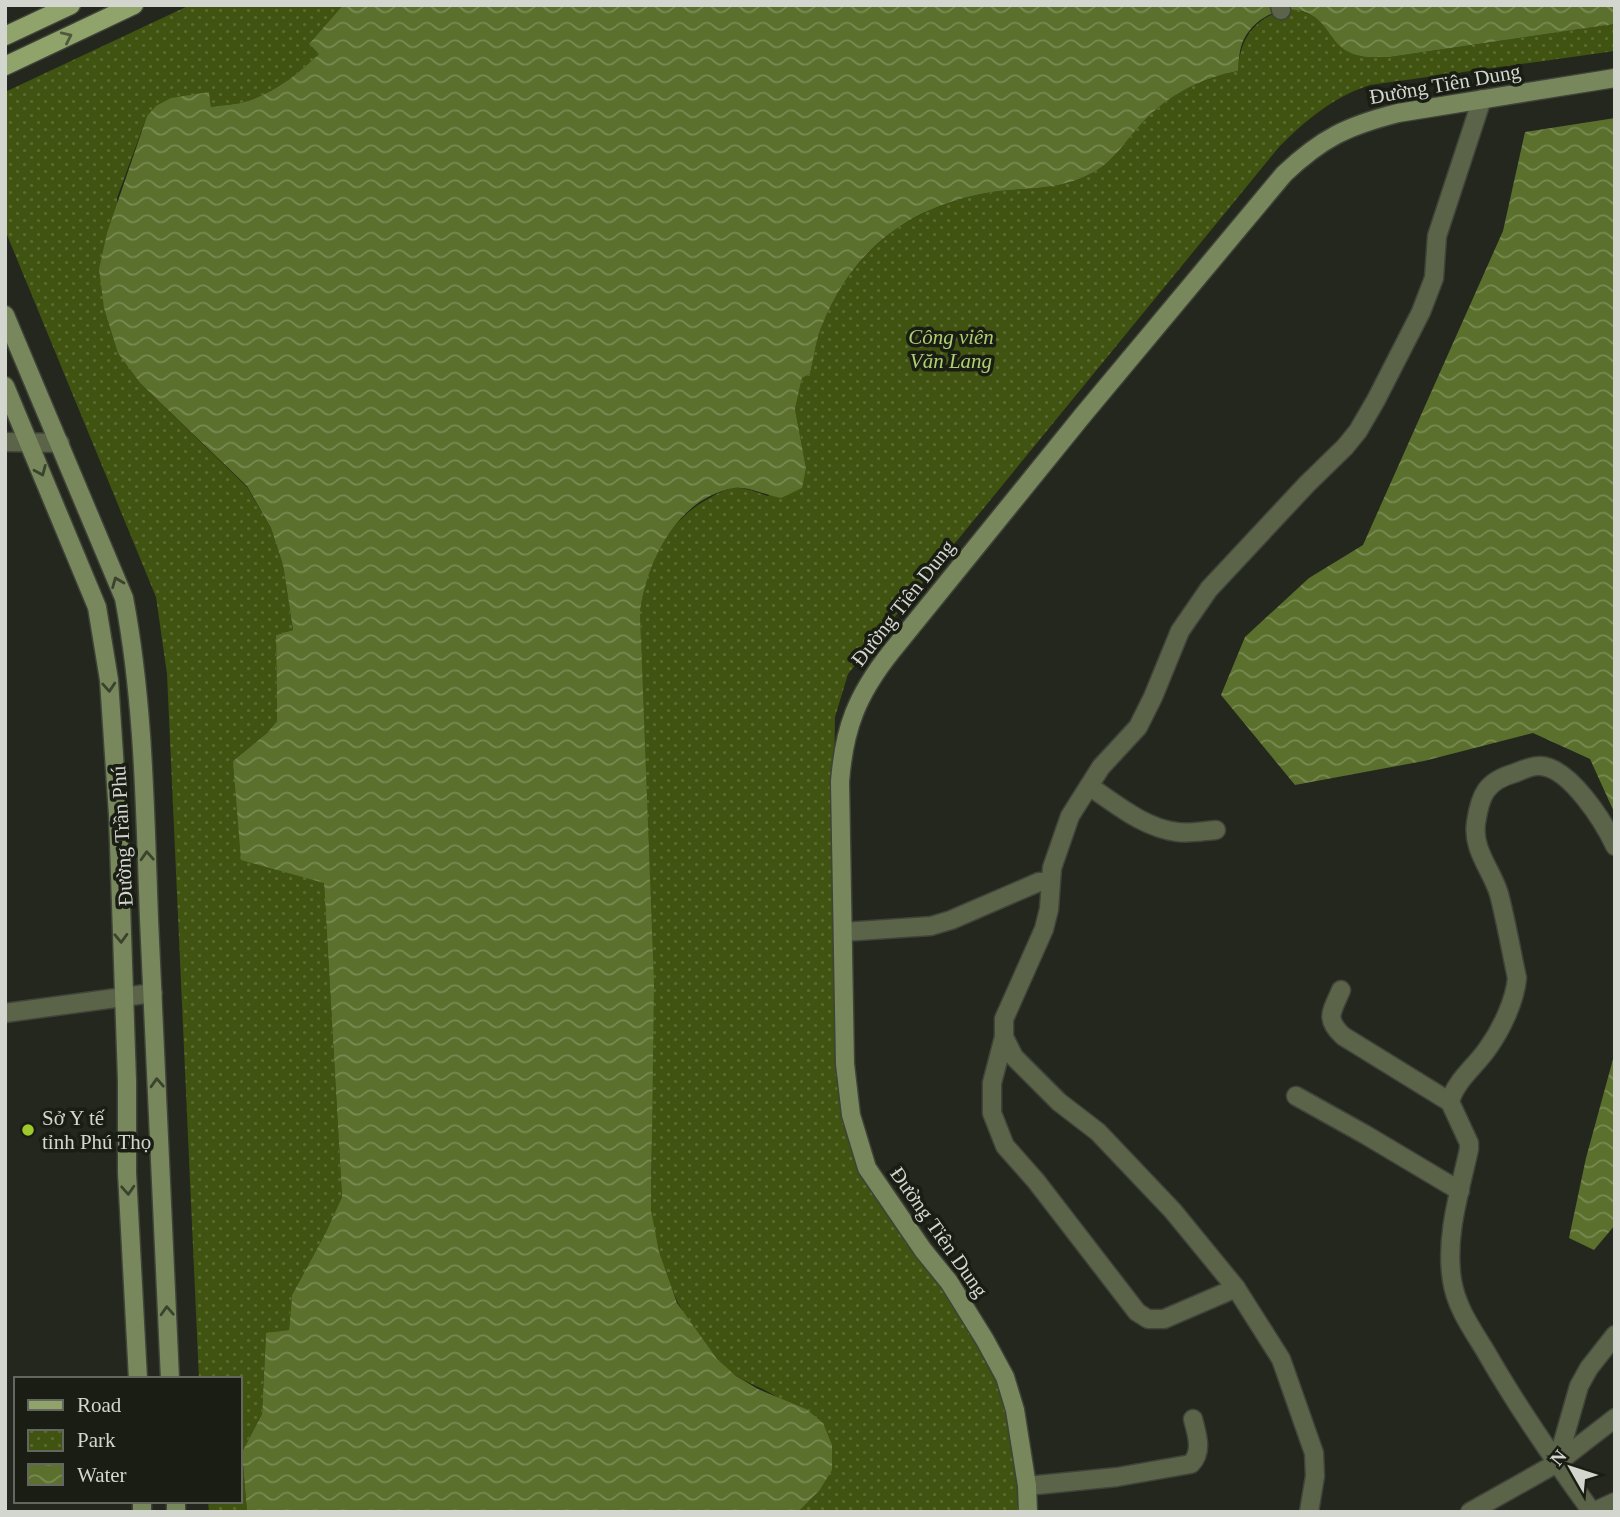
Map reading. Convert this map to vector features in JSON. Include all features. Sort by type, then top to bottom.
[{"type":"main road","points":[[5,36],[71,5]]},
{"type":"main road","points":[[5,66],[134,5]]},
{"type":"main road","name":"Đường Tiên Dung","points":[[1028,1512],[1027,1486],[1015,1410],[1004,1377],[949,1282],[923,1250],[867,1168],[851,1115],[845,1064],[840,782],[848,726],[873,674],[1083,415],[1284,174],[1309,151],[1336,134],[1366,121],[1398,113],[1615,78]]},
{"type":"main road","name":"Đường Trần Phú","points":[[5,314],[124,598],[130,628],[136,673],[170,1377]]},
{"type":"main road","name":"Đường Trần Phú","points":[[5,386],[97,607],[109,680],[118,816],[127,1172],[138,1377]]},
{"type":"main road","points":[[102,633],[130,628]]},
{"type":"street","points":[[1236,1287],[1164,1319],[1148,1319],[1137,1312],[1036,1181],[1005,1146],[992,1113],[992,1083],[1004,1037],[1004,1020],[1044,929],[1049,909],[1050,882],[1062,834],[1070,816],[1101,768],[1138,727],[1180,631],[1209,589],[1358,431],[1422,312],[1434,278],[1437,236],[1482,99]]},
{"type":"street","points":[[5,442],[60,443]]},
{"type":"street","points":[[1450,1102],[1455,1088],[1488,1049],[1516,990],[1517,978],[1498,892],[1475,841],[1483,793],[1502,776],[1540,765],[1558,772],[1593,807],[1603,820],[1615,846]]},
{"type":"street","points":[[1088,786],[1158,829],[1180,832],[1216,830]]},
{"type":"street","points":[[844,933],[931,926],[1039,882],[1050,882]]},
{"type":"street","points":[[1340,990],[1330,1017],[1332,1026],[1343,1036],[1450,1102],[1469,1143],[1451,1231],[1452,1279],[1464,1315],[1505,1385],[1593,1512],[1615,1502]]},
{"type":"street","points":[[5,1013],[153,993]]},
{"type":"street","points":[[1004,1037],[1014,1057],[1035,1080],[1098,1132],[1173,1211],[1236,1287],[1281,1359],[1310,1439],[1315,1476],[1309,1512]]},
{"type":"street","points":[[1296,1096],[1460,1191]]},
{"type":"street","points":[[1557,1463],[1579,1387],[1589,1368],[1615,1335]]},
{"type":"street","points":[[1470,1512],[1557,1463],[1615,1418]]},
{"type":"street","points":[[1027,1486],[1117,1477],[1191,1464],[1197,1457],[1199,1445],[1193,1419]]},
{"type":"green space","points":[[190,5],[343,5],[309,44],[319,54],[275,89],[244,102],[211,107],[209,92],[147,116],[117,198],[141,384],[247,487],[271,528],[283,565],[293,630],[276,635],[277,721],[267,733],[233,761],[324,883],[342,1197],[292,1295],[289,1330],[266,1334],[262,1414],[242,1452],[242,1377],[199,1377],[167,674],[156,597],[5,230],[5,92]]},
{"type":"green space","name":"Công viên Văn Lang","points":[[1289,8],[1316,17],[1343,48],[1362,56],[1390,57],[1615,24],[1615,51],[1370,85],[1344,96],[1310,119],[1279,147],[848,674],[835,717],[833,849],[847,1116],[998,1376],[1019,1472],[1019,1512],[798,1512],[819,1491],[782,1403],[774,1395],[735,1375],[702,1342],[676,1300],[659,1253],[654,1229],[651,1207],[640,613],[652,564],[668,534],[679,521],[706,500],[732,488],[744,488],[768,496],[806,468],[795,409],[802,378],[810,374],[821,328],[835,297],[866,255],[885,237],[929,210],[954,201],[981,194],[1052,186],[1080,179],[1094,172],[1114,156],[1152,113],[1174,96],[1198,83],[1238,71],[1242,48],[1252,30],[1267,17]]},
{"type":"green space","points":[[242,1452],[247,1512],[209,1512],[208,1503],[242,1503]]},
{"type":"water","points":[[343,5],[1615,5],[1615,24],[1390,57],[1352,54],[1337,43],[1323,24],[1304,12],[1284,10],[1265,17],[1244,39],[1238,71],[1198,83],[1174,96],[1152,113],[1114,156],[1094,172],[1080,179],[1052,186],[981,194],[954,201],[929,210],[885,238],[849,275],[835,298],[821,329],[810,374],[802,378],[795,409],[806,468],[802,488],[781,498],[740,488],[714,494],[681,518],[657,554],[643,593],[640,613],[654,984],[651,1210],[659,1252],[677,1303],[717,1359],[736,1376],[758,1389],[806,1409],[823,1423],[832,1445],[832,1470],[819,1491],[798,1512],[247,1512],[242,1452],[262,1414],[266,1333],[289,1330],[292,1295],[342,1197],[324,883],[241,860],[233,761],[267,733],[277,721],[276,635],[293,630],[283,565],[271,528],[247,486],[141,384],[118,353],[104,308],[99,269],[107,233],[147,116],[156,106],[171,98],[209,92],[211,107],[232,104],[275,89],[319,54],[309,44]]},
{"type":"water","points":[[1615,118],[1615,814],[1590,759],[1533,733],[1424,761],[1295,785],[1221,695],[1245,637],[1309,578],[1363,545],[1503,231],[1525,132]]},
{"type":"water","points":[[1615,1052],[1615,1225],[1594,1250],[1569,1238],[1586,1158]]},
{"type":"place","name":"Sở Y tế tỉnh Phú Thọ","points":[[28,1130]]}]
